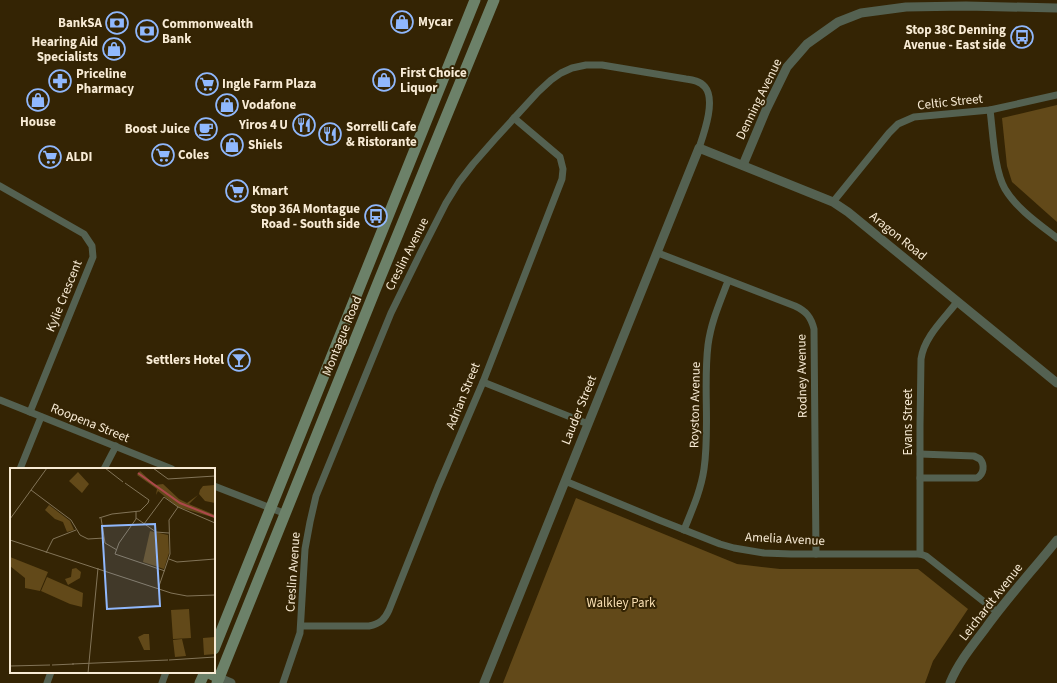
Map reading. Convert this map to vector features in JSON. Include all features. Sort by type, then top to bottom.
[{"type":"main road","name":"Montague Road","points":[[215,646],[475,0]]},
{"type":"main road","name":"Montague Road","points":[[218,680],[494,0]]},
{"type":"main road","points":[[200,683],[205,673]]},
{"type":"main road","points":[[208,673],[218,680]]},
{"type":"street","name":"Denning Avenue","points":[[743,165],[784,71],[807,44],[830,27],[849,17],[861,13],[906,4],[1057,8]]},
{"type":"street","name":"Creslin Avenue","points":[[283,683],[298,643],[301,626],[305,549],[316,496],[388,320],[446,203],[473,164],[514,118],[551,80],[567,70],[580,66],[593,65],[623,68],[695,81],[706,88],[710,98],[709,111],[699,148]]},
{"type":"street","name":"Celtic Street","points":[[833,202],[880,143],[902,122],[919,116],[990,110],[1057,95]]},
{"type":"street","points":[[990,110],[998,168],[1005,189],[1026,213],[1057,238]]},
{"type":"street","name":"Adrian Street","points":[[301,626],[369,626],[378,624],[386,616],[438,487],[483,382],[562,179],[562,163],[560,157],[514,118]]},
{"type":"street","name":"Aragon Road","points":[[699,148],[833,202],[848,212],[1057,383]]},
{"type":"street","name":"Lauder Street","points":[[484,683],[699,148]]},
{"type":"street","name":"Kylie Crescent","points":[[0,186],[84,234],[92,246],[93,257],[30,412]]},
{"type":"street","name":"Rodney Avenue","points":[[658,253],[800,309],[810,317],[814,329],[816,554]]},
{"type":"street","name":"Royston Avenue","points":[[684,530],[698,495],[704,469],[709,342],[715,315],[728,281]]},
{"type":"street","name":"Evans Street","points":[[920,554],[921,355],[929,338],[957,302]]},
{"type":"street","points":[[483,382],[588,424]]},
{"type":"street","name":"Roopena Street","points":[[0,400],[116,446],[158,466]]},
{"type":"street","points":[[20,468],[41,417]]},
{"type":"street","points":[[105,468],[116,446]]},
{"type":"street","points":[[920,454],[974,456],[980,459],[983,465],[982,473],[977,478],[920,478]]},
{"type":"street","name":"Amelia Avenue","points":[[565,481],[720,544],[748,551],[764,553],[816,554],[920,554],[931,558],[997,612]]},
{"type":"street","points":[[215,486],[286,514]]},
{"type":"street","name":"Leichardt Avenue","points":[[950,683],[962,659],[997,612],[1057,540]]},
{"type":"street","points":[[47,683],[51,673]]},
{"type":"street","points":[[162,683],[166,673]]},
{"type":"street","points":[[218,680],[231,683]]},
{"type":"green space","points":[[1057,105],[1057,222],[1012,182],[1007,166],[1002,118]]},
{"type":"green space","name":"Walkley Park","points":[[576,498],[737,564],[780,569],[918,569],[968,609],[933,661],[925,683],[503,683]]},
{"type":"place","name":"Mycar","points":[[402,22]]},
{"type":"place","name":"BankSA","points":[[117,23]]},
{"type":"place","name":"Commonwealth Bank","points":[[147,31]]},
{"type":"place","name":"Stop 38C Denning Avenue - East side","points":[[1022,37]]},
{"type":"place","name":"Hearing Aid Specialists","points":[[114,49]]},
{"type":"place","name":"First Choice Liquor","points":[[384,80]]},
{"type":"place","name":"Priceline Pharmacy","points":[[60,81]]},
{"type":"place","name":"Ingle Farm Plaza","points":[[207,84]]},
{"type":"place","name":"House","points":[[38,100]]},
{"type":"place","name":"Vodafone","points":[[227,105]]},
{"type":"place","name":"Yiros 4 U","points":[[304,125]]},
{"type":"place","name":"Boost Juice","points":[[206,129]]},
{"type":"place","name":"Sorrelli Cafe & Ristorante","points":[[330,134]]},
{"type":"place","name":"Shiels","points":[[232,145]]},
{"type":"place","name":"Coles","points":[[163,155]]},
{"type":"place","name":"ALDI","points":[[50,157]]},
{"type":"place","name":"Kmart","points":[[237,191]]},
{"type":"place","name":"Stop 36A Montague Road - South side","points":[[376,216]]},
{"type":"place","name":"Settlers Hotel","points":[[239,360]]}]
